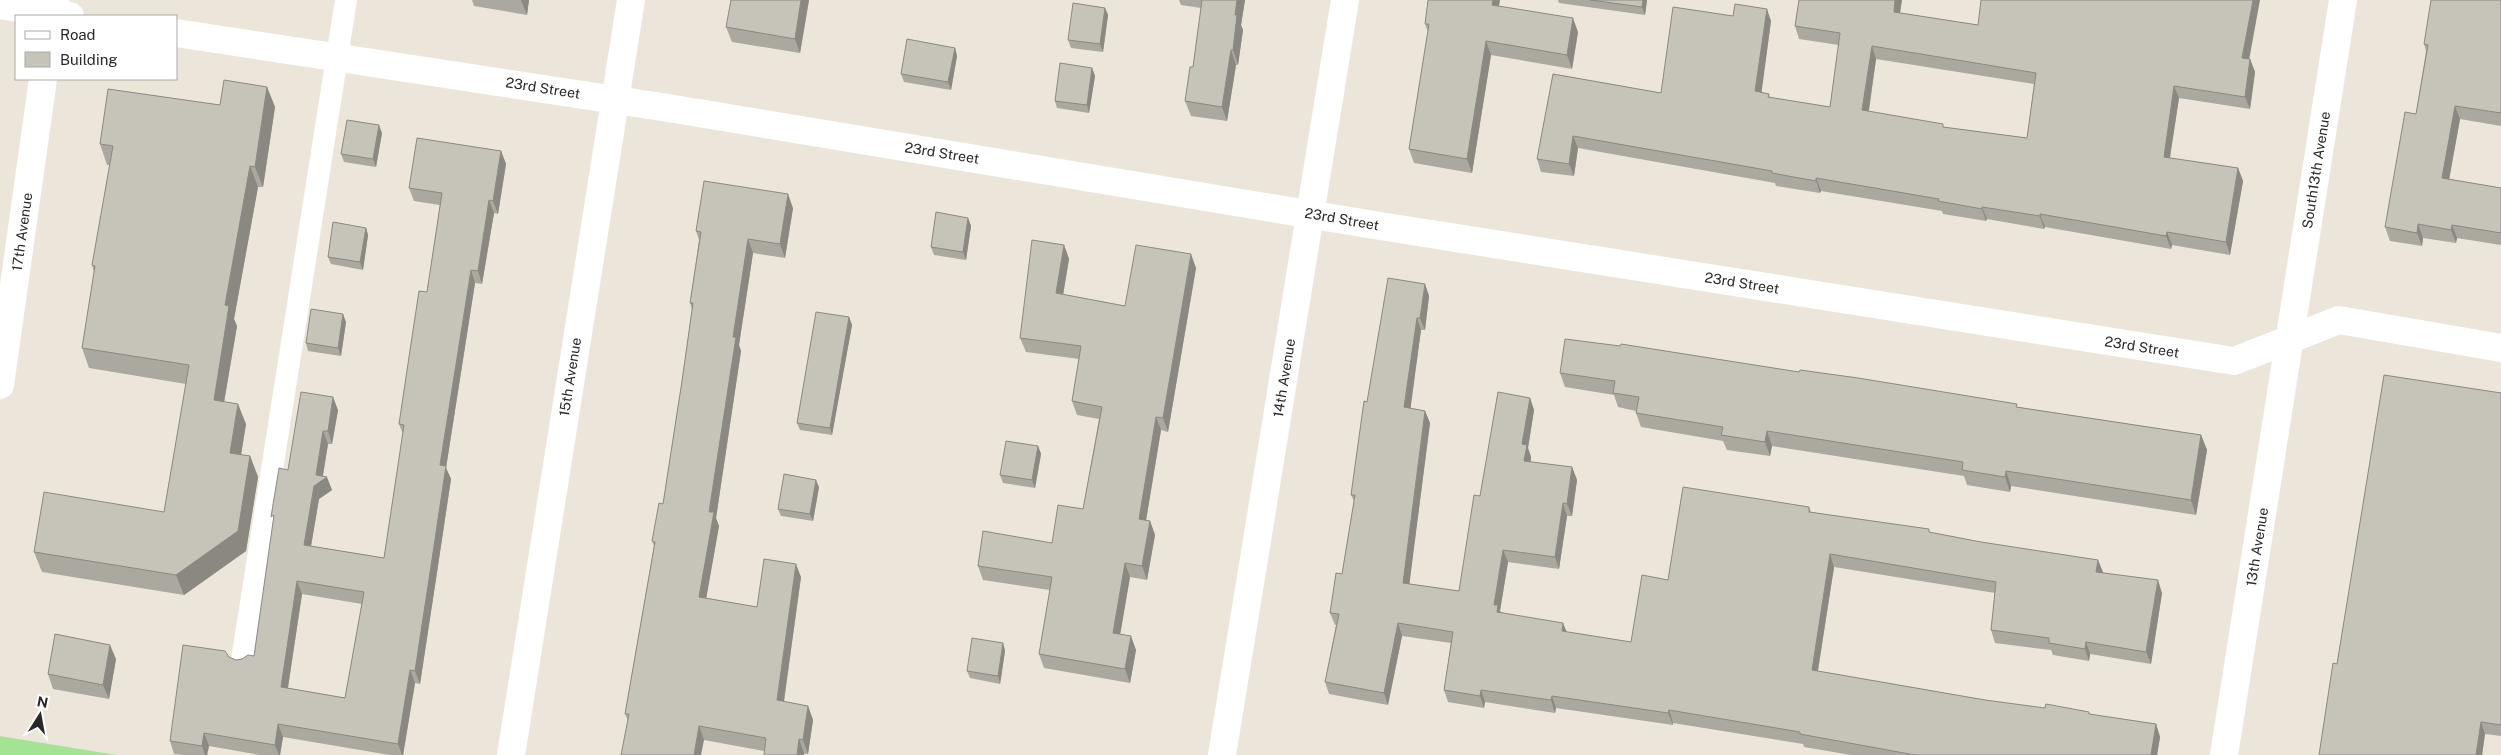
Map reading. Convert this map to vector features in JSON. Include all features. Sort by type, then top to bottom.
[{"type":"street","name":"15th Avenue","points":[[511,755],[631,0]]},
{"type":"street","name":"14th Avenue","points":[[1228,754],[1345,0]]},
{"type":"street","name":"South13th Avenue","points":[[2290,339],[2343,0]]},
{"type":"street","points":[[0,5],[58,11]]},
{"type":"street","name":"23rd Street","points":[[178,33],[614,99],[1311,214],[2234,361],[2339,320],[2501,348]]},
{"type":"street","name":"17th Avenue","points":[[0,385],[43,80]]},
{"type":"street","name":"13th Avenue","points":[[2224,755],[2290,339]]},
{"type":"lane","points":[[242,660],[346,0]]},
{"type":"green space","points":[[0,736],[116,755],[0,755]]},
{"type":"building","points":[[731,0],[801,0],[795,39],[726,27]]},
{"type":"building","points":[[1202,0],[1237,0],[1233,50],[1231,50],[1222,107],[1185,101],[1190,67],[1193,67]]},
{"type":"building","points":[[1428,0],[1493,0],[1492,5],[1573,18],[1567,55],[1486,41],[1467,159],[1409,149],[1429,24],[1425,24]]},
{"type":"building","points":[[1590,0],[1643,0],[1642,7]]},
{"type":"building","points":[[1799,0],[1895,0],[1894,12],[1978,25],[1981,0],[2253,0],[2242,58],[2250,59],[2245,97],[2174,86],[2164,157],[2238,168],[2226,242],[2167,232],[2166,236],[2040,214],[2040,216],[1982,207],[1982,209],[1938,201],[1939,199],[1816,178],[1816,181],[1772,173],[1772,171],[1573,136],[1569,164],[1537,159],[1553,74],[1661,93],[1673,7],[1733,16],[1735,4],[1767,9],[1755,91],[1769,94],[1768,97],[1830,107],[1840,33],[1795,26]],"holes":[[[1872,46],[2036,73],[2027,138],[1943,127],[1943,124],[1862,110]]]},
{"type":"building","points":[[2431,0],[2501,0],[2501,113],[2455,106],[2442,178],[2501,188],[2501,233],[2452,225],[2451,230],[2418,224],[2417,233],[2385,227],[2405,112],[2416,114],[2428,45],[2424,44]]},
{"type":"building","points":[[1073,3],[1105,8],[1100,44],[1068,40]]},
{"type":"building","points":[[907,39],[955,48],[948,82],[901,74]]},
{"type":"building","points":[[1060,63],[1092,68],[1087,105],[1055,101]]},
{"type":"building","points":[[224,80],[267,87],[255,167],[250,166],[225,305],[229,306],[214,400],[238,404],[230,453],[250,456],[238,531],[176,575],[34,552],[44,492],[164,512],[189,365],[82,348],[95,266],[92,265],[113,146],[100,144],[108,89],[220,105]]},
{"type":"building","points":[[347,120],[379,125],[373,159],[341,154]]},
{"type":"building","points":[[417,138],[501,151],[493,201],[489,200],[478,271],[471,270],[440,465],[446,466],[415,671],[410,670],[398,744],[278,724],[275,745],[204,733],[202,746],[170,741],[183,645],[225,651],[229,657],[236,660],[248,655],[254,656],[279,468],[288,470],[301,392],[333,397],[328,431],[323,431],[316,475],[327,477],[314,486],[304,545],[384,558],[404,425],[399,424],[419,291],[427,292],[442,193],[409,188]],"holes":[[[297,581],[364,592],[345,698],[281,687]]]},
{"type":"building","points":[[704,181],[788,194],[780,244],[748,239],[733,337],[736,337],[709,512],[714,512],[699,597],[757,607],[764,559],[796,564],[777,700],[808,706],[803,740],[799,739],[797,755],[764,755],[766,738],[699,726],[694,755],[621,755],[629,714],[625,714],[655,542],[652,541],[659,503],[663,504],[682,381],[693,303],[690,303],[701,232],[696,231]]},
{"type":"building","points":[[936,212],[968,218],[963,252],[931,247]]},
{"type":"building","points":[[333,222],[366,228],[360,262],[328,257]]},
{"type":"building","points":[[1032,240],[1064,245],[1056,293],[1125,306],[1136,245],[1191,254],[1163,418],[1156,417],[1139,519],[1150,521],[1142,566],[1125,563],[1113,633],[1131,636],[1125,669],[1039,654],[1052,577],[978,566],[983,531],[1052,543],[1058,505],[1083,509],[1102,407],[1072,401],[1081,346],[1020,338]]},
{"type":"building","points":[[1388,278],[1425,284],[1420,318],[1417,318],[1404,407],[1425,411],[1403,583],[1459,591],[1474,495],[1480,496],[1498,392],[1530,398],[1522,444],[1527,445],[1524,461],[1572,467],[1567,504],[1563,503],[1555,557],[1503,550],[1494,605],[1498,605],[1497,612],[1563,623],[1562,631],[1631,642],[1642,575],[1668,580],[1683,487],[1809,507],[1809,512],[1929,529],[1929,532],[1981,542],[2098,560],[2096,572],[2158,580],[2146,652],[2086,642],[2085,649],[2049,643],[2049,638],[1991,630],[1996,582],[1830,554],[1812,670],[1985,700],[2045,708],[2046,704],[2089,712],[2089,714],[2156,724],[2151,755],[1915,755],[1800,734],[1800,732],[1669,710],[1668,713],[1552,696],[1551,700],[1481,690],[1480,696],[1444,690],[1453,632],[1398,623],[1384,693],[1325,682],[1339,614],[1330,613],[1336,573],[1342,574],[1355,495],[1351,495],[1364,401],[1367,402]]},
{"type":"building","points":[[311,309],[343,314],[338,348],[306,343]]},
{"type":"building","points":[[816,312],[849,317],[830,428],[797,423]]},
{"type":"building","points":[[1565,339],[1620,346],[1621,344],[1799,372],[1800,370],[1858,378],[2017,404],[2016,407],[2201,435],[2191,500],[2006,471],[2005,477],[1962,470],[1963,462],[1767,431],[1765,442],[1721,435],[1723,427],[1636,413],[1639,397],[1613,393],[1615,381],[1560,373]]},
{"type":"building","points":[[2384,375],[2501,393],[2501,725],[2481,722],[2476,755],[2319,755],[2333,663],[2337,664]]},
{"type":"building","points":[[1006,441],[1038,446],[1032,480],[1000,475]]},
{"type":"building","points":[[784,474],[816,480],[810,514],[778,509]]},
{"type":"building","points":[[55,634],[110,645],[103,685],[48,674]]},
{"type":"building","points":[[972,638],[1003,643],[998,676],[967,671]]}]
